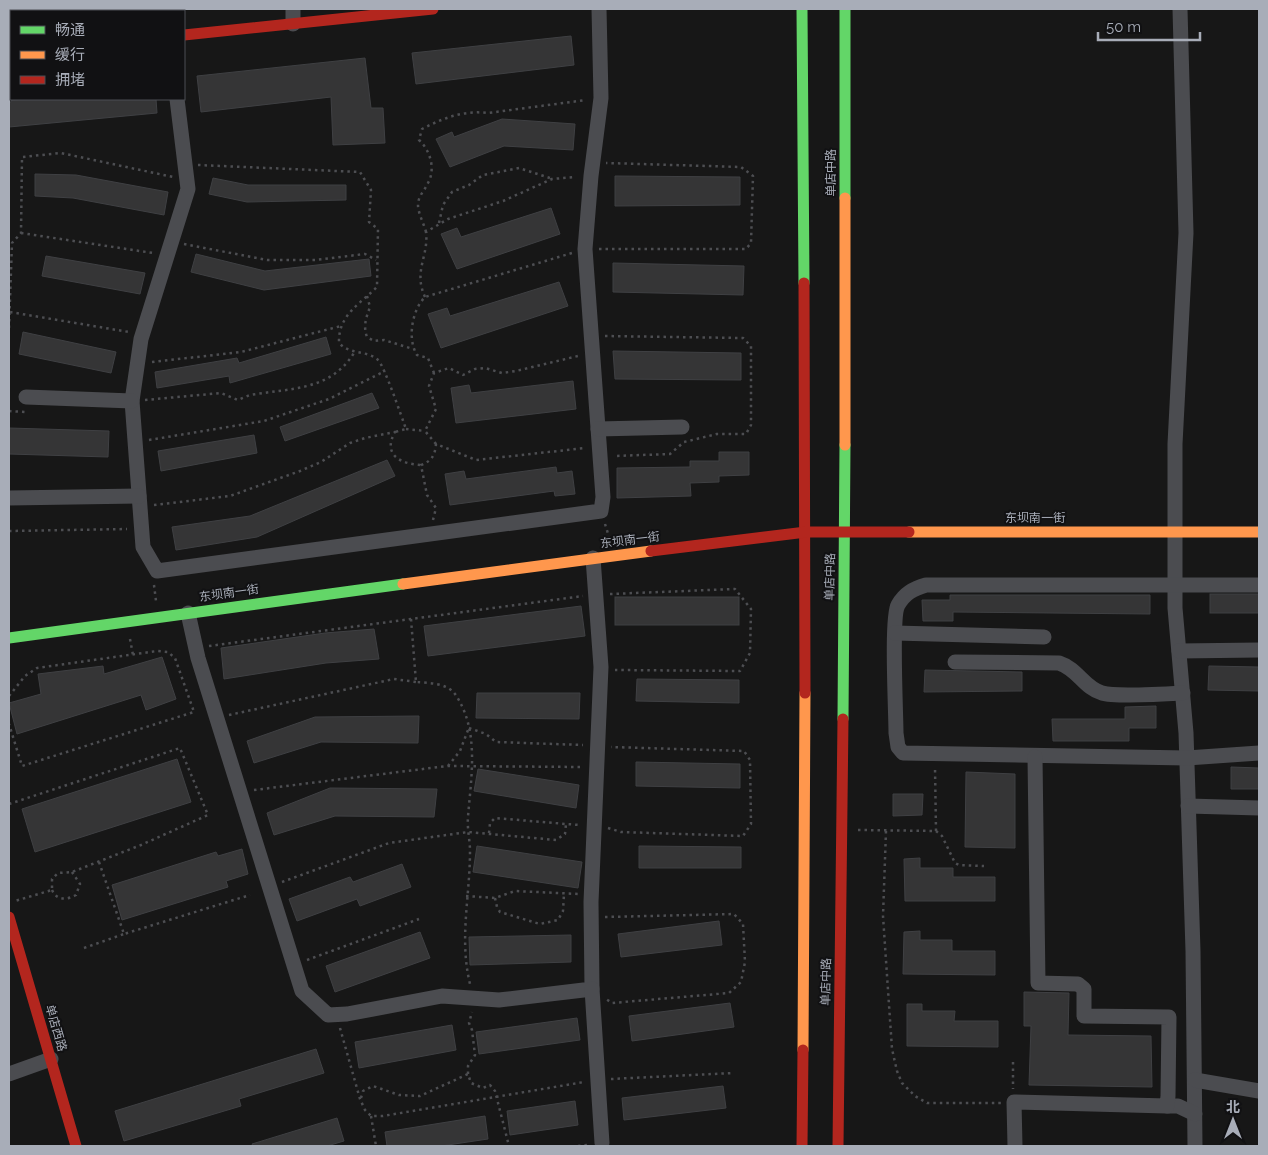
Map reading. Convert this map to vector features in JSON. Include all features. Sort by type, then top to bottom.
[{"type":"street","points":[[185,35],[293,16],[433,9]]},
{"type":"street","points":[[177,100],[188,189],[142,335],[132,401],[142,547],[157,571],[601,511],[603,497],[585,249],[601,98],[598,9]]},
{"type":"street","name":"单店中路","points":[[802,9],[806,532],[802,1146]]},
{"type":"street","name":"单店中路","points":[[838,1146],[845,532],[845,9]]},
{"type":"street","points":[[1180,9],[1186,233],[1175,444],[1175,585],[1187,758],[1195,1146]]},
{"type":"street","points":[[26,397],[132,401]]},
{"type":"street","points":[[598,429],[682,427]]},
{"type":"street","points":[[9,498],[139,501]]},
{"type":"street","name":"东坝南一街","points":[[9,638],[615,555],[806,532],[1259,532]]},
{"type":"street","points":[[593,558],[601,667],[591,917],[592,989],[602,1143]]},
{"type":"street","points":[[1259,585],[926,585],[910,590],[895,612],[896,742],[902,753],[1187,758],[1259,753]]},
{"type":"street","points":[[188,613],[195,648],[216,718],[302,991],[328,1015],[336,1015],[442,996],[500,1000],[592,989]]},
{"type":"street","points":[[895,633],[1044,637]]},
{"type":"street","points":[[1179,651],[1259,650]]},
{"type":"street","points":[[955,662],[1059,663],[1070,666],[1088,685],[1102,694],[1183,694]]},
{"type":"street","points":[[1035,756],[1038,983],[1078,984],[1084,989],[1084,1016],[1169,1017],[1167,1106]]},
{"type":"street","points":[[1188,806],[1259,808]]},
{"type":"street","name":"单店西路","points":[[9,917],[76,1146]]},
{"type":"street","points":[[9,1074],[51,1059]]},
{"type":"street","points":[[1195,1080],[1259,1091]]},
{"type":"street","points":[[1015,1146],[1014,1102],[1178,1106],[1195,1114]]},
{"type":"path","points":[[425,297],[420,286],[421,263],[427,239],[418,205],[422,191],[429,182],[432,167],[425,145],[419,140],[422,129],[439,120],[474,111],[488,113],[601,98]]},
{"type":"path","points":[[9,328],[12,243],[21,233],[22,157],[61,154],[187,180]]},
{"type":"path","points":[[185,164],[360,172],[371,190],[369,222],[378,229],[377,287],[359,301],[341,326],[339,343],[345,349],[354,353],[378,360],[385,371],[388,385],[406,429]]},
{"type":"path","points":[[425,431],[436,409],[429,386],[434,373],[428,358],[417,355],[413,348],[414,317],[417,305],[425,297],[585,249],[746,249],[751,243],[753,176],[741,167],[592,169],[552,179],[503,201],[439,223],[426,232]]},
{"type":"path","points":[[439,223],[443,205],[452,192],[469,185],[483,175],[519,168],[552,179]]},
{"type":"path","points":[[21,233],[267,260],[315,260],[365,254],[376,260]]},
{"type":"path","points":[[367,296],[370,307],[365,319],[364,330],[367,337],[374,341],[384,340],[413,348]]},
{"type":"path","points":[[10,312],[142,335]]},
{"type":"path","points":[[138,363],[241,352],[341,326]]},
{"type":"path","points":[[139,501],[230,496],[321,462],[350,443],[406,429],[425,431],[436,444],[476,460],[600,452],[670,454],[684,442],[718,434],[746,434],[751,425],[751,346],[743,338],[591,336]]},
{"type":"path","points":[[132,401],[221,393],[238,400],[250,395],[324,382],[345,367],[354,353]]},
{"type":"path","points":[[434,373],[449,368],[463,375],[475,369],[485,368],[502,373],[592,353]]},
{"type":"path","points":[[135,443],[264,421],[329,400],[385,371]]},
{"type":"path","points":[[395,432],[390,440],[391,450],[397,458],[406,464],[421,465],[429,462],[435,454],[436,444]]},
{"type":"path","points":[[421,465],[427,495],[436,508],[433,520],[436,533]]},
{"type":"path","points":[[601,511],[615,555]]},
{"type":"path","points":[[9,531],[141,529]]},
{"type":"path","points":[[157,571],[153,584],[159,617]]},
{"type":"path","points":[[195,648],[596,594],[735,589],[751,609],[750,654],[740,671],[619,671],[601,667]]},
{"type":"path","points":[[411,619],[416,682]]},
{"type":"path","points":[[9,696],[25,676],[37,668],[157,651],[168,652],[175,658],[194,712],[22,766],[9,724]]},
{"type":"path","points":[[216,718],[394,679],[436,684],[448,688],[455,693],[466,714],[473,765],[468,832],[470,850],[466,896],[464,961],[474,998],[468,1023],[472,1030],[475,1055],[470,1060],[468,1074],[471,1083],[483,1088],[490,1084],[498,1096],[509,1146]]},
{"type":"path","points":[[469,728],[486,734],[496,742],[744,752],[750,760],[751,824],[743,836],[621,832],[596,825],[496,818],[490,823],[489,833]]},
{"type":"path","points":[[447,766],[460,751],[469,728]]},
{"type":"path","points":[[9,804],[180,748],[208,815],[99,862],[72,872],[58,873],[52,879],[52,890],[55,895],[69,899],[76,895],[80,884],[72,872]]},
{"type":"path","points":[[240,792],[447,766],[598,767]]},
{"type":"path","points":[[935,782],[936,831]]},
{"type":"path","points":[[269,887],[389,843],[468,832],[556,840],[564,834],[566,824]]},
{"type":"path","points":[[841,830],[936,831],[942,836],[955,863],[959,865],[984,866]]},
{"type":"path","points":[[886,831],[883,916],[892,1049],[897,1072],[902,1083],[915,1096],[928,1103],[992,1104]]},
{"type":"path","points":[[99,862],[124,934]]},
{"type":"path","points":[[9,902],[52,890]]},
{"type":"path","points":[[466,896],[495,898],[515,892],[592,895]]},
{"type":"path","points":[[495,898],[500,912],[540,924],[558,920],[564,911],[564,894]]},
{"type":"path","points":[[84,948],[250,895]]},
{"type":"path","points":[[591,917],[734,914],[744,924],[745,962],[741,982],[729,993],[612,1003],[592,989]]},
{"type":"path","points":[[294,964],[419,919]]},
{"type":"path","points":[[336,1015],[360,1099],[365,1110],[371,1116],[376,1146]]},
{"type":"path","points":[[1012,1062],[1014,1102]]},
{"type":"path","points":[[371,1116],[598,1080],[732,1073]]},
{"type":"path","points":[[360,1099],[363,1091],[373,1086],[399,1094],[420,1096],[468,1074]]},
{"type":"building","points":[[571,36],[574,65],[416,84],[412,53]]},
{"type":"building","points":[[365,58],[371,108],[383,108],[385,143],[333,145],[331,97],[201,112],[197,76]]},
{"type":"building","points":[[12,100],[156,100],[157,113],[9,127],[9,104]]},
{"type":"building","points":[[502,119],[575,124],[573,150],[504,146],[450,167],[436,139],[452,132],[454,137]]},
{"type":"building","points":[[35,174],[76,175],[168,192],[164,215],[73,198],[35,196]]},
{"type":"building","points":[[615,176],[740,177],[740,205],[615,206]]},
{"type":"building","points":[[213,178],[248,185],[346,185],[346,200],[247,202],[209,194]]},
{"type":"building","points":[[551,208],[560,234],[457,269],[441,234],[457,228],[461,237]]},
{"type":"building","points":[[196,254],[265,271],[369,259],[371,276],[264,290],[191,272]]},
{"type":"building","points":[[46,256],[145,273],[140,294],[42,276]]},
{"type":"building","points":[[613,263],[744,266],[743,295],[613,292]]},
{"type":"building","points":[[559,282],[568,306],[441,348],[428,314],[447,308],[450,316]]},
{"type":"building","points":[[23,332],[116,352],[111,373],[19,354]]},
{"type":"building","points":[[326,337],[331,354],[230,383],[229,376],[157,388],[155,372],[237,358],[239,363]]},
{"type":"building","points":[[613,351],[741,353],[741,380],[615,379]]},
{"type":"building","points":[[573,381],[576,409],[456,423],[451,388],[469,385],[471,393]]},
{"type":"building","points":[[372,393],[379,408],[285,441],[280,427]]},
{"type":"building","points":[[9,428],[109,431],[108,457],[9,454]]},
{"type":"building","points":[[254,435],[257,453],[161,471],[158,451]]},
{"type":"building","points":[[719,452],[749,452],[749,475],[719,476],[719,482],[690,483],[691,496],[617,498],[617,468],[690,467],[690,461],[719,461]]},
{"type":"building","points":[[387,460],[395,476],[257,537],[176,550],[172,527],[250,516]]},
{"type":"building","points":[[556,467],[557,473],[572,471],[575,494],[555,496],[554,491],[450,505],[445,474],[464,471],[466,479]]},
{"type":"building","points":[[1210,594],[1259,594],[1259,613],[1210,613]]},
{"type":"building","points":[[950,595],[1150,595],[1150,614],[953,612],[953,621],[923,621],[922,600],[950,600]]},
{"type":"building","points":[[615,597],[739,597],[739,625],[615,625]]},
{"type":"building","points":[[581,606],[585,636],[428,656],[424,626]]},
{"type":"building","points":[[374,629],[379,659],[326,663],[224,679],[221,648],[325,633]]},
{"type":"building","points":[[162,657],[176,699],[146,710],[141,695],[17,734],[9,703],[41,694],[38,674],[103,666],[104,674]]},
{"type":"building","points":[[1209,666],[1259,667],[1259,691],[1208,690]]},
{"type":"building","points":[[925,670],[1022,672],[1022,691],[924,692]]},
{"type":"building","points":[[637,679],[739,680],[739,703],[636,701]]},
{"type":"building","points":[[477,693],[580,693],[579,719],[476,718]]},
{"type":"building","points":[[1156,706],[1156,728],[1129,728],[1129,741],[1053,741],[1052,719],[1125,719],[1125,707]]},
{"type":"building","points":[[419,716],[418,743],[321,742],[254,763],[247,741],[315,717]]},
{"type":"building","points":[[177,759],[191,802],[35,852],[22,809]]},
{"type":"building","points":[[636,762],[740,764],[740,788],[636,786]]},
{"type":"building","points":[[1231,767],[1259,768],[1259,789],[1231,789]]},
{"type":"building","points":[[478,769],[579,785],[576,808],[474,791]]},
{"type":"building","points":[[966,772],[1015,774],[1015,848],[965,847]]},
{"type":"building","points":[[330,788],[437,789],[434,817],[335,816],[274,835],[267,813]]},
{"type":"building","points":[[893,794],[923,794],[922,815],[893,816]]},
{"type":"building","points":[[477,846],[582,862],[578,888],[473,872]]},
{"type":"building","points":[[639,846],[741,847],[741,868],[639,868]]},
{"type":"building","points":[[242,849],[248,874],[226,881],[228,887],[122,920],[112,885],[216,852],[218,856]]},
{"type":"building","points":[[920,858],[920,868],[953,868],[953,877],[995,877],[995,901],[905,901],[904,859]]},
{"type":"building","points":[[402,864],[411,887],[360,906],[357,899],[297,921],[289,899],[350,877],[353,882]]},
{"type":"building","points":[[719,921],[722,945],[621,957],[618,934]]},
{"type":"building","points":[[920,931],[920,940],[952,940],[952,951],[995,951],[995,975],[903,974],[904,932]]},
{"type":"building","points":[[420,932],[430,958],[335,992],[326,966]]},
{"type":"building","points":[[571,935],[571,962],[470,965],[469,937]]},
{"type":"building","points":[[1024,992],[1069,993],[1068,1035],[1151,1036],[1152,1087],[1029,1085],[1031,1026],[1024,1026]]},
{"type":"building","points":[[730,1003],[734,1027],[632,1041],[629,1016]]},
{"type":"building","points":[[907,1004],[922,1004],[922,1011],[955,1011],[954,1021],[998,1021],[998,1047],[907,1046]]},
{"type":"building","points":[[577,1018],[580,1040],[479,1054],[476,1032]]},
{"type":"building","points":[[452,1025],[456,1050],[359,1068],[355,1042]]},
{"type":"building","points":[[316,1049],[324,1073],[239,1099],[241,1106],[124,1141],[115,1111]]},
{"type":"building","points":[[723,1086],[726,1108],[624,1120],[622,1098]]},
{"type":"building","points":[[575,1101],[578,1125],[510,1135],[507,1111]]},
{"type":"building","points":[[485,1116],[488,1139],[441,1146],[387,1146],[385,1132]]},
{"type":"building","points":[[337,1118],[344,1141],[327,1146],[253,1146],[252,1144]]},
{"type":"traffic: fast","points":[[802,9],[804,283]]},
{"type":"traffic: fast","points":[[845,9],[845,198]]},
{"type":"traffic: fast","points":[[843,719],[845,445]]},
{"type":"traffic: fast","points":[[9,638],[403,584]]},
{"type":"traffic: slow","points":[[845,198],[845,445]]},
{"type":"traffic: slow","points":[[909,532],[1259,532]]},
{"type":"traffic: slow","points":[[403,584],[651,551]]},
{"type":"traffic: slow","points":[[803,1050],[805,693]]},
{"type":"traffic: jam","points":[[185,35],[433,9]]},
{"type":"traffic: jam","points":[[804,283],[805,693]]},
{"type":"traffic: jam","points":[[651,551],[806,532],[909,532]]},
{"type":"traffic: jam","points":[[838,1146],[843,719]]},
{"type":"traffic: jam","points":[[9,917],[76,1146]]},
{"type":"traffic: jam","points":[[802,1146],[803,1050]]}]
